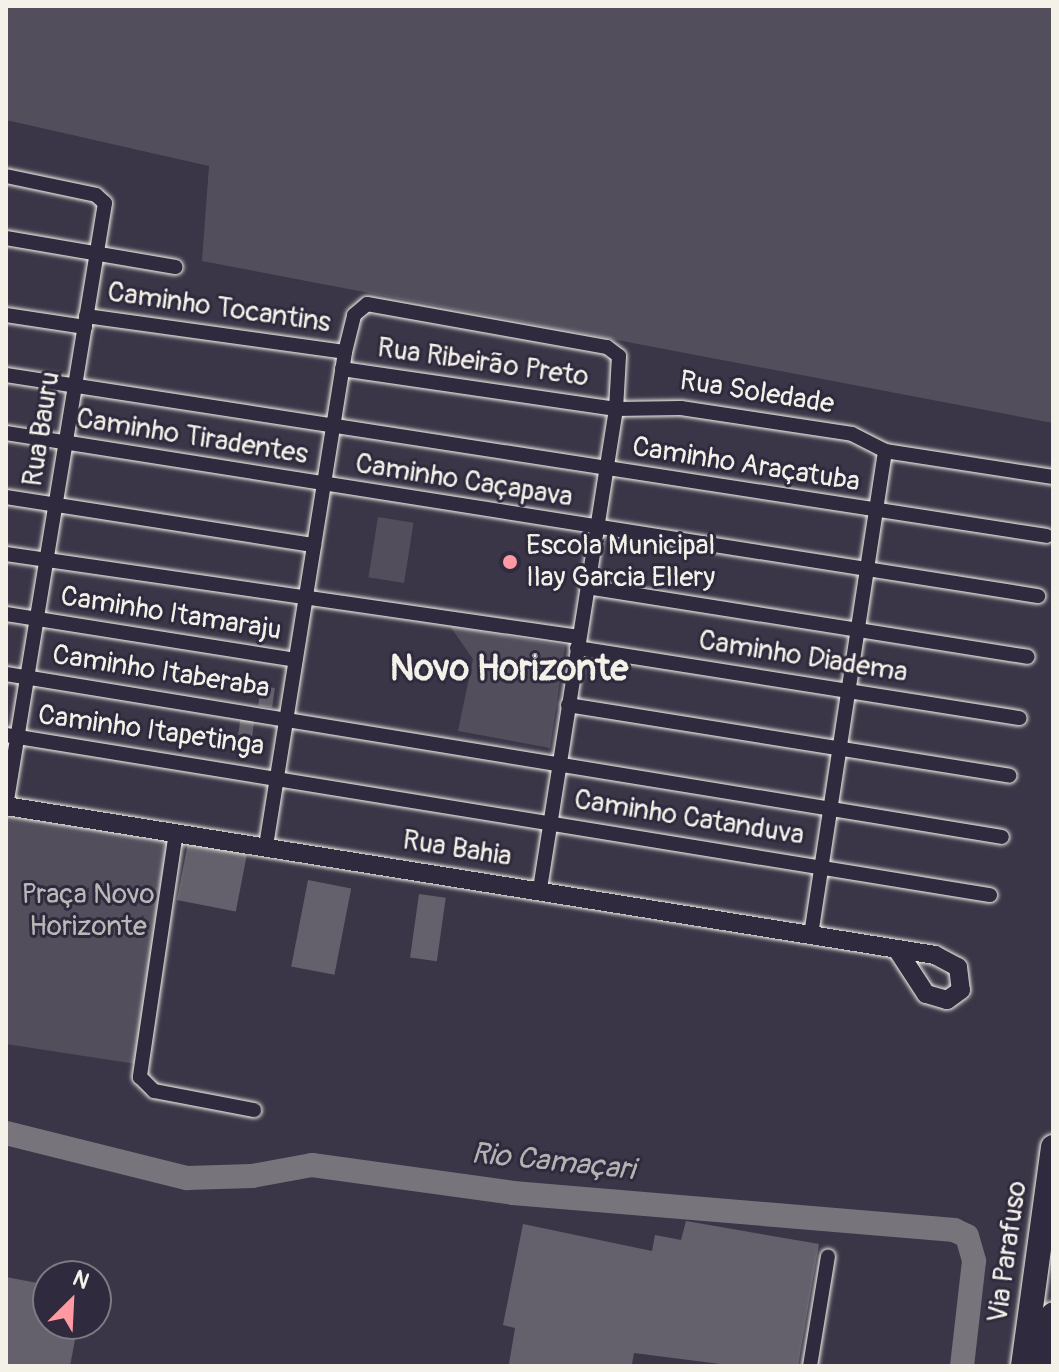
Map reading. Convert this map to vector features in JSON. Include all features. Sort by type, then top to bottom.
[{"type":"highway","name":"Via Parafuso","points":[[1023,1366],[1053,1147]]},
{"type":"highway","name":"Via Parafuso","points":[[1046,1366],[1053,1314]]},
{"type":"street","name":"Rua Bauru","points":[[6,176],[96,195],[105,203],[29,678],[12,736],[6,806]]},
{"type":"street","points":[[6,238],[176,267]]},
{"type":"street","points":[[266,846],[345,352],[354,315],[367,304],[613,349],[619,356],[616,409],[540,891]]},
{"type":"street","name":"Caminho Tocantins","points":[[6,315],[345,352]]},
{"type":"street","name":"Rua Ribeirão Preto","points":[[342,369],[616,409]]},
{"type":"street","name":"Caminho Araçatuba","points":[[6,375],[1047,536]]},
{"type":"street","name":"Rua Soledade","points":[[616,409],[656,405],[852,434],[885,451],[1053,477]]},
{"type":"street","name":"Caminho Tiradentes","points":[[6,433],[323,484]]},
{"type":"street","points":[[811,935],[885,451]]},
{"type":"street","name":"Caminho Caçapava","points":[[323,484],[1038,596]]},
{"type":"street","points":[[6,497],[314,545]]},
{"type":"street","name":"Caminho Diadema","points":[[6,554],[578,643],[1020,718]]},
{"type":"street","points":[[587,587],[1027,657]]},
{"type":"street","name":"Caminho Itamaraju","points":[[6,614],[295,660]]},
{"type":"street","name":"Caminho Itaberaba","points":[[6,674],[831,806],[1002,837]]},
{"type":"street","points":[[568,705],[1009,776]]},
{"type":"street","name":"Caminho Itapetinga","points":[[12,736],[276,775],[549,822]]},
{"type":"street","name":"Rua Bahia","points":[[6,806],[898,951]]},
{"type":"street","name":"Caminho Catanduva","points":[[549,822],[990,895]]},
{"type":"street","points":[[176,832],[140,1077],[154,1091],[254,1110]]},
{"type":"street","points":[[810,1366],[828,1256]]},
{"type":"green space","points":[[6,6],[1053,6],[1053,423],[202,261],[209,166],[6,120]]},
{"type":"green space","points":[[378,517],[414,523],[404,583],[368,577]]},
{"type":"green space","points":[[450,626],[565,646],[550,748],[458,731],[473,659]]},
{"type":"green space","name":"Praça Novo Horizonte","points":[[6,816],[179,842],[149,1066],[6,1044]]},
{"type":"building","points":[[261,686],[275,688],[272,708],[258,706]]},
{"type":"building","points":[[241,715],[255,717],[252,737],[238,735]]},
{"type":"building","points":[[188,843],[247,854],[236,911],[177,900]]},
{"type":"building","points":[[308,880],[351,888],[334,975],[291,966]]},
{"type":"building","points":[[419,894],[446,898],[437,961],[410,957]]},
{"type":"building","points":[[686,1221],[819,1244],[798,1366],[736,1366],[634,1353],[632,1364],[509,1364],[515,1328],[503,1325],[523,1224],[652,1251],[655,1235],[681,1240]]},
{"type":"building","points":[[6,1277],[32,1282],[32,1340],[75,1340],[70,1366],[6,1366]]},
{"type":"waterway","name":"Rio Camaçari","points":[[6,1133],[187,1178],[252,1176],[312,1165],[513,1193],[954,1230],[967,1236],[974,1261],[962,1366]]},
{"type":"place","name":"Escola Municipal Ilay Garcia Ellery","points":[[510,562]]},
{"type":"district","name":"Novo Horizonte","points":[[509,669]]}]
